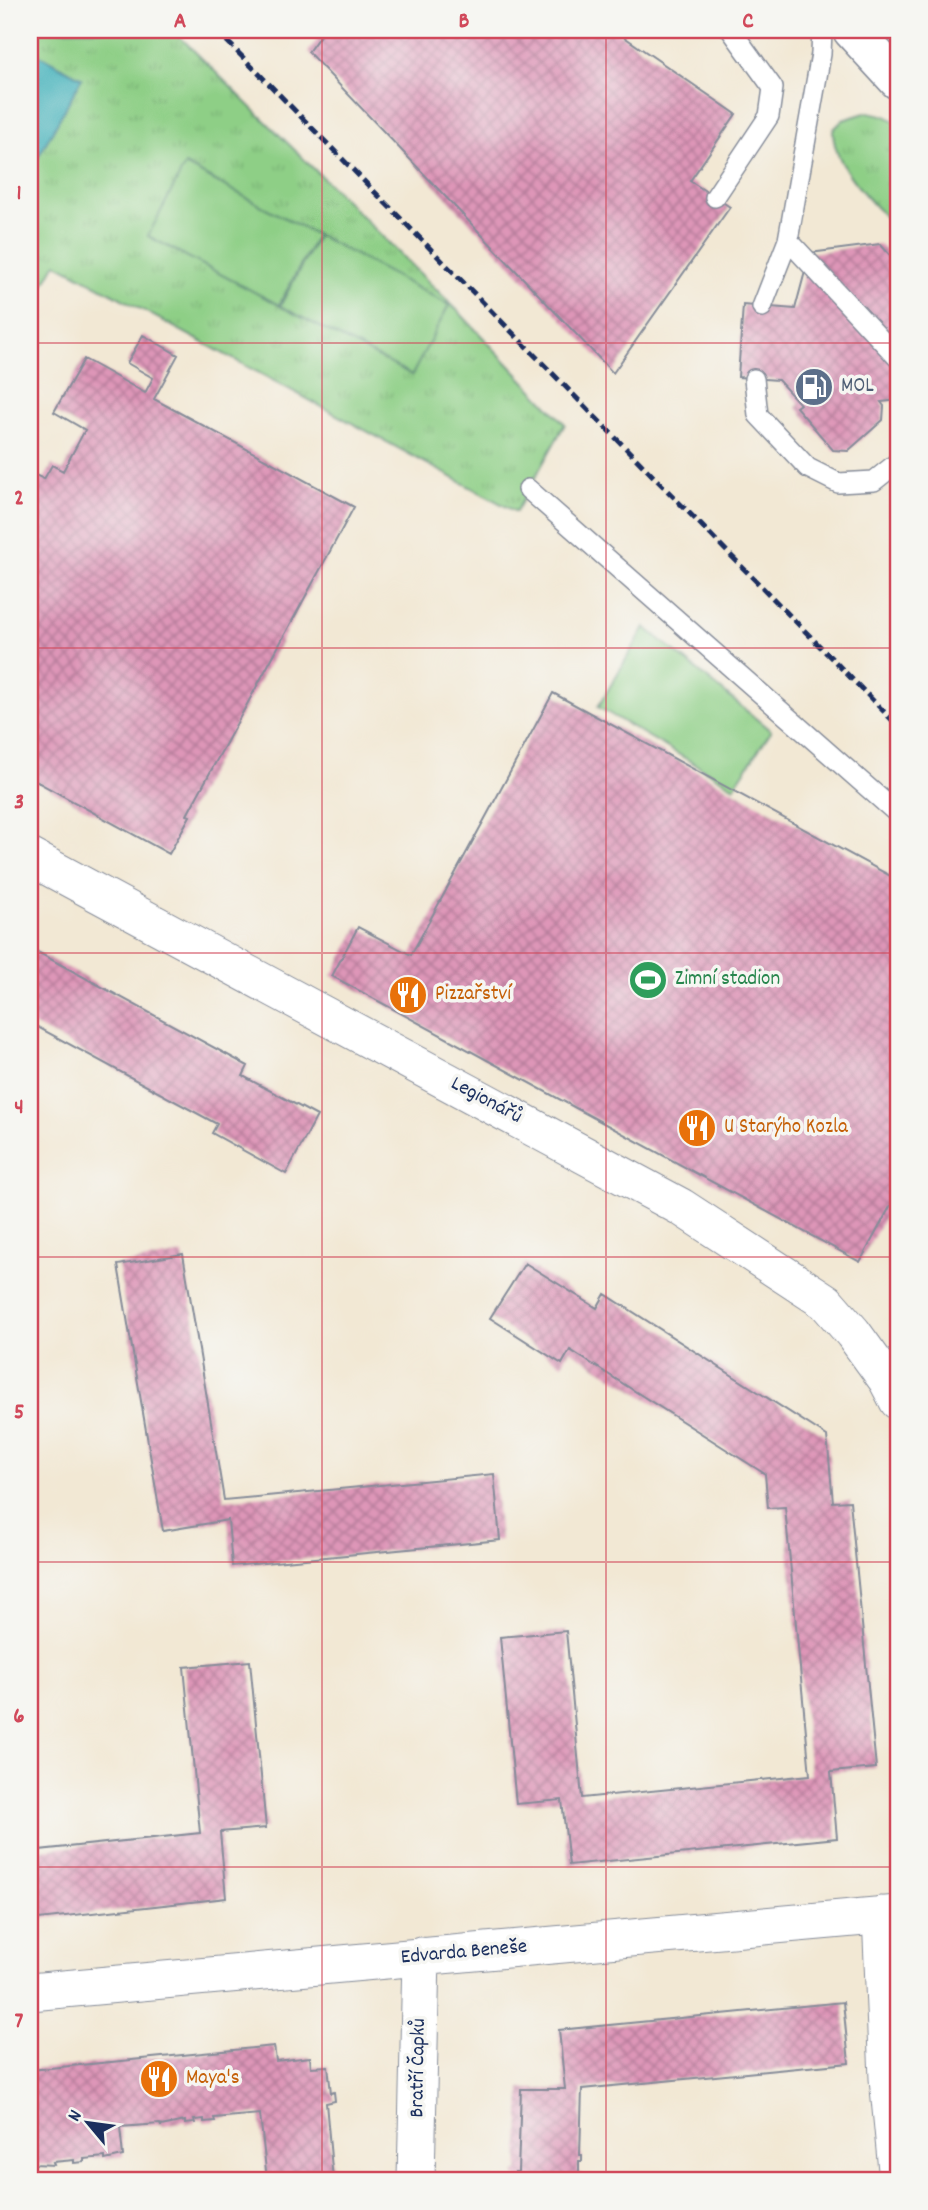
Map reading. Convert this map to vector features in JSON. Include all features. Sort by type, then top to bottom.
[{"type":"street","points":[[852,30],[898,80]]},
{"type":"street","name":"Legionářů","points":[[30,858],[681,1207],[826,1302],[853,1333],[887,1380],[898,1401]]},
{"type":"street","points":[[889,1914],[888,2078],[898,2180]]},
{"type":"street","name":"Edvarda Beneše","points":[[30,1992],[889,1914]]},
{"type":"street","name":"Bratří Čapků","points":[[416,2180],[421,1956]]},
{"type":"lane","points":[[715,197],[769,117],[773,88],[731,30]]},
{"type":"lane","points":[[762,307],[788,240],[821,54],[822,30]]},
{"type":"lane","points":[[788,240],[898,358]]},
{"type":"lane","points":[[754,379],[758,415],[808,468],[838,483],[874,481],[898,462]]},
{"type":"lane","points":[[528,489],[898,814]]},
{"type":"green space","points":[[30,30],[173,30],[459,312],[565,424],[516,512],[56,263],[30,309]]},
{"type":"green space","points":[[868,112],[888,117],[898,125],[898,231],[856,185],[835,144],[833,130],[843,120]]},
{"type":"green space","points":[[185,165],[317,235],[279,305],[148,236]]},
{"type":"green space","points":[[318,235],[449,305],[412,375],[280,306]]},
{"type":"green space","points":[[645,627],[771,731],[734,787],[598,707]]},
{"type":"water","points":[[30,50],[82,78],[30,172]]},
{"type":"building","points":[[324,30],[614,30],[736,114],[690,181],[730,207],[613,373],[308,52]]},
{"type":"building","points":[[880,244],[898,264],[898,400],[881,402],[884,406],[883,420],[848,451],[833,450],[796,407],[800,404],[778,380],[738,377],[743,305],[795,309],[810,253]]},
{"type":"building","points":[[143,335],[178,355],[154,399],[354,507],[187,815],[190,816],[169,854],[30,778],[30,485],[35,475],[44,479],[52,465],[63,471],[85,430],[54,412],[84,359],[145,393],[153,378],[127,363]]},
{"type":"building","name":"Zimní stadion","points":[[553,693],[898,880],[898,1192],[860,1262],[332,976],[358,927],[411,955]]},
{"type":"building","points":[[30,948],[248,1066],[243,1076],[317,1116],[286,1174],[212,1133],[217,1124],[30,1023]]},
{"type":"building","points":[[183,1254],[224,1500],[494,1474],[500,1540],[232,1566],[228,1520],[163,1531],[118,1265]]},
{"type":"building","points":[[525,1263],[597,1308],[605,1294],[827,1436],[833,1502],[850,1501],[876,1768],[831,1772],[837,1838],[569,1865],[562,1800],[516,1804],[500,1637],[566,1631],[582,1798],[810,1775],[785,1507],[768,1508],[765,1474],[570,1350],[562,1364],[490,1318]]},
{"type":"building","points":[[250,1661],[266,1828],[220,1832],[226,1898],[30,1920],[30,1851],[200,1833],[184,1667]]},
{"type":"building","points":[[843,2002],[849,2063],[582,2089],[582,2161],[579,2161],[581,2180],[518,2180],[518,2177],[515,2177],[515,2172],[518,2172],[521,2089],[565,2089],[559,2030]]},
{"type":"building","points":[[274,2046],[276,2061],[310,2057],[311,2067],[328,2066],[331,2093],[334,2092],[335,2101],[326,2103],[333,2180],[267,2180],[260,2114],[214,2118],[215,2121],[204,2122],[204,2119],[194,2120],[195,2123],[185,2124],[185,2121],[161,2126],[120,2127],[123,2156],[105,2160],[105,2157],[84,2159],[84,2162],[74,2163],[74,2160],[53,2162],[54,2165],[35,2164],[32,2135],[30,2136],[30,2070]]},
{"type":"railway","points":[[216,30],[898,726]]},
{"type":"place","name":"MOL","points":[[814,387]]},
{"type":"place","name":"Zimní stadion","points":[[648,980]]},
{"type":"place","name":"Pizzařství","points":[[408,995]]},
{"type":"place","name":"U Starýho Kozla","points":[[697,1128]]},
{"type":"place","name":"Maya's","points":[[159,2079]]}]
